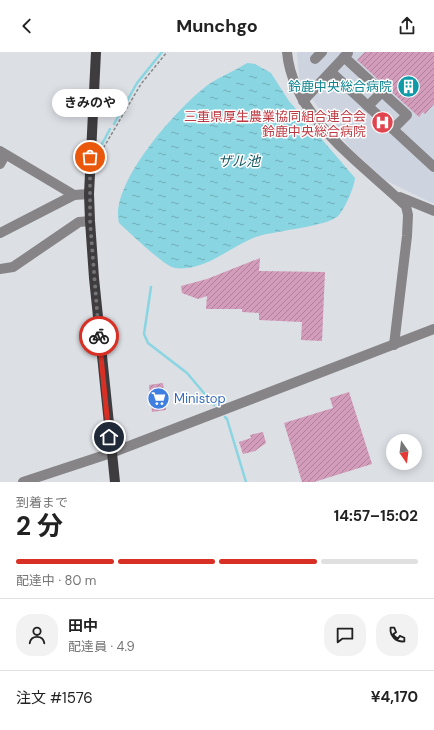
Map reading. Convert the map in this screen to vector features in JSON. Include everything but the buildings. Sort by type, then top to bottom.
[{"type":"main road","points":[[96,52],[89,194],[90,221],[94,278],[115,482]]},
{"type":"street","points":[[287,52],[291,74],[303,101],[341,148],[358,165],[406,206],[408,215],[394,345]]},
{"type":"street","points":[[303,101],[347,54],[382,92],[407,115],[393,129]]},
{"type":"street","points":[[331,72],[371,112],[393,129],[434,168]]},
{"type":"street","points":[[371,112],[382,92]]},
{"type":"street","points":[[2,157],[74,195]]},
{"type":"street","points":[[0,234],[74,195],[89,194]]},
{"type":"street","points":[[394,195],[434,211]]},
{"type":"street","points":[[0,269],[13,267],[79,222],[90,221]]},
{"type":"street","points":[[23,482],[111,453],[434,329]]},
{"type":"path","points":[[98,158],[141,84],[167,52]]},
{"type":"shaded area","name":"三重県厚生農業協同組合連合会 鈴鹿中央総合病院","points":[[297,52],[434,52],[434,204],[385,180],[352,150],[302,85],[299,77]]},
{"type":"water","name":"ザル池","points":[[247,63],[255,64],[271,73],[289,101],[355,178],[351,193],[341,213],[332,220],[324,223],[259,236],[238,245],[208,262],[186,268],[175,268],[163,262],[119,223],[119,206],[125,188],[135,167],[149,147],[181,109],[209,84]]},
{"type":"waterway","points":[[114,124],[137,83],[162,52]]},
{"type":"waterway","points":[[102,144],[110,129]]},
{"type":"waterway","points":[[151,287],[144,334],[148,343],[187,373],[214,405]]},
{"type":"waterway","points":[[225,417],[227,419],[246,482]]},
{"type":"way so far","points":[[90,157],[90,221],[99,336]]},
{"type":"place","name":"鈴鹿中央総合病院","points":[[408,86]]},
{"type":"place","name":"三重県厚生農業協同組合連合会 鈴鹿中央総合病院","points":[[382,123]]},
{"type":"place","name":"きみのや","points":[[90,157]]},
{"type":"place","name":"Ministop","points":[[158,398]]},
{"type":"route","points":[[99,336],[109,437]]}]
